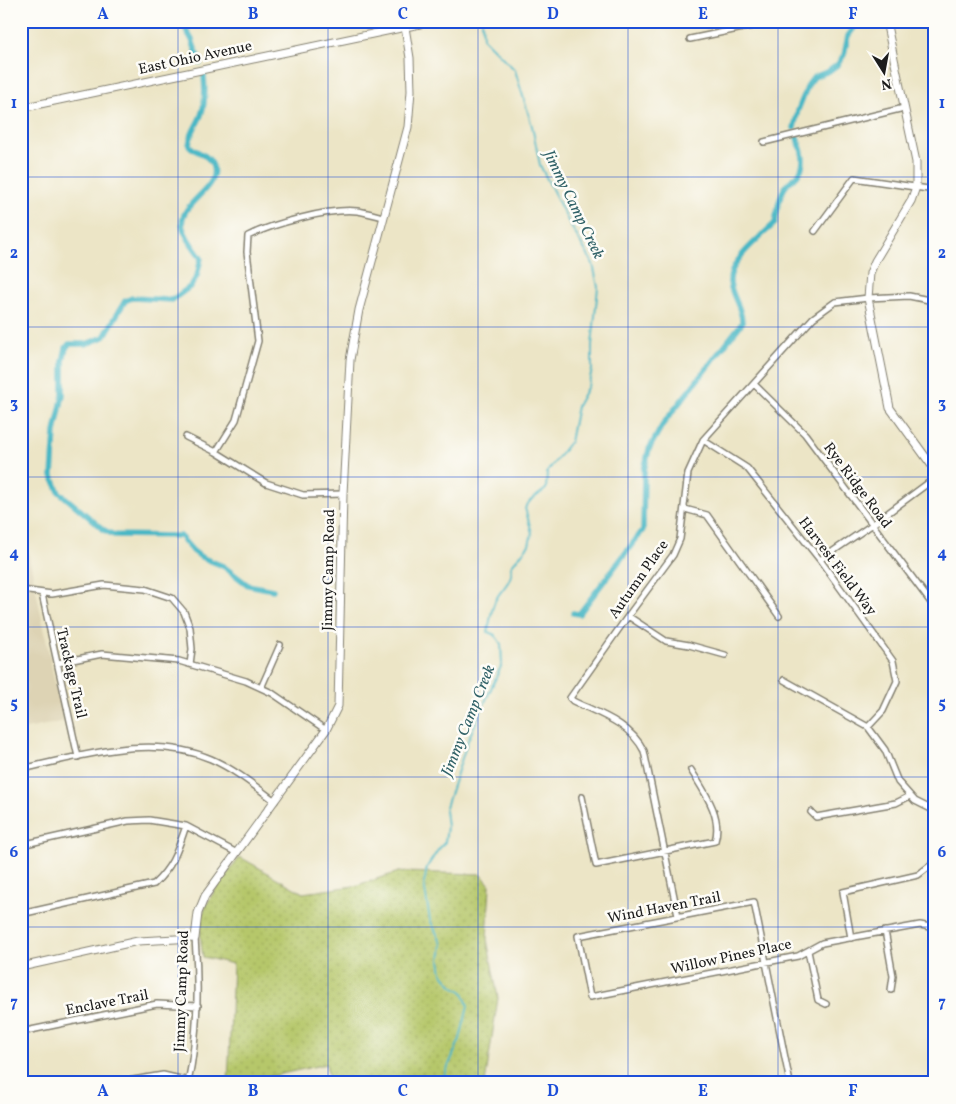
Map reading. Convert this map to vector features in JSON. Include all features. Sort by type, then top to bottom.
[{"type":"street","name":"East Ohio Avenue","points":[[21,108],[405,24],[420,24],[434,21]]},
{"type":"street","points":[[690,39],[777,21]]},
{"type":"street","points":[[886,21],[916,162],[916,187],[906,212],[870,273],[868,298],[890,408],[935,470]]},
{"type":"street","name":"Jimmy Camp Road","points":[[188,1082],[193,1060],[198,1006],[198,968],[195,938],[198,913],[205,896],[326,730],[338,706],[343,494],[350,360],[359,310],[408,127],[410,58],[405,24]]},
{"type":"street","points":[[764,142],[904,108]]},
{"type":"street","points":[[815,231],[854,178],[935,190]]},
{"type":"street","points":[[216,452],[236,420],[258,341],[247,252],[248,236],[263,229],[332,211],[357,211],[383,218]]},
{"type":"street","name":"Autumn Place","points":[[678,916],[644,751],[638,739],[618,722],[570,698],[673,555],[680,539],[688,472],[702,440],[813,318],[836,302],[909,296],[929,300],[935,313]]},
{"type":"street","name":"Rye Ridge Road","points":[[754,384],[805,434],[935,608]]},
{"type":"street","points":[[186,437],[216,452],[266,483],[303,495],[343,494]]},
{"type":"street","name":"Harvest Field Way","points":[[702,440],[747,468],[820,560],[893,661],[897,681],[883,711],[868,727]]},
{"type":"street","points":[[820,560],[935,478]]},
{"type":"street","points":[[685,509],[707,515],[779,616]]},
{"type":"street","points":[[21,590],[52,594],[104,585],[145,589],[172,598],[184,612],[190,628],[192,649],[190,664]]},
{"type":"street","name":"Trackage Trail","points":[[42,594],[78,757]]},
{"type":"street","points":[[628,616],[666,640],[725,655]]},
{"type":"street","points":[[261,688],[280,645]]},
{"type":"street","points":[[58,663],[102,654],[179,661],[246,681],[272,693],[326,730]]},
{"type":"street","points":[[784,680],[868,727],[884,750],[898,782],[915,801],[935,811]]},
{"type":"street","points":[[21,769],[140,746],[177,748],[212,759],[275,800]]},
{"type":"street","points":[[582,797],[596,865],[715,841],[718,832],[712,807],[691,770]]},
{"type":"street","points":[[811,812],[816,817],[896,803],[910,796]]},
{"type":"street","points":[[21,845],[128,821],[149,820],[186,826],[237,853]]},
{"type":"street","points":[[21,914],[154,884],[167,872],[186,826]]},
{"type":"street","points":[[850,938],[843,892],[918,875],[935,862]]},
{"type":"street","name":"Wind Haven Trail","points":[[590,997],[578,936],[678,916],[754,902],[767,962]]},
{"type":"street","name":"Willow Pines Place","points":[[590,997],[798,956],[822,943],[920,925],[935,928]]},
{"type":"street","points":[[885,931],[893,976],[892,990]]},
{"type":"street","points":[[21,967],[138,941],[195,938]]},
{"type":"street","points":[[808,950],[818,1000],[826,1004]]},
{"type":"street","points":[[767,962],[790,1083]]},
{"type":"street","name":"Enclave Trail","points":[[21,1032],[157,1004],[198,1006]]},
{"type":"street","points":[[115,1083],[164,1075],[188,1082]]},
{"type":"shaded area","points":[[26,541],[57,693],[62,700],[65,721],[21,730],[21,542]]},
{"type":"green space","points":[[240,857],[303,893],[354,886],[399,872],[481,874],[490,885],[487,939],[498,998],[485,1083],[330,1083],[326,1064],[241,1083],[228,1083],[233,964],[203,957],[201,928],[204,910],[208,902]]},
{"type":"waterway","points":[[181,21],[192,40],[200,63]]},
{"type":"waterway","name":"Jimmy Camp Creek","points":[[438,1083],[445,1074],[460,1039],[468,1006],[463,992],[453,986],[442,973],[440,960],[442,944],[430,920],[424,884],[427,867],[445,842],[447,827],[445,810],[468,740],[502,664],[501,644],[495,635],[488,632],[494,605],[511,576],[511,566],[529,545],[532,533],[525,508],[530,501],[546,489],[547,472],[570,442],[577,406],[588,386],[592,370],[592,345],[598,287],[593,264],[568,221],[540,165],[532,126],[515,70],[483,38],[482,21]]},
{"type":"waterway","points":[[794,128],[798,110],[808,85],[814,77],[829,71],[837,65],[844,55],[848,36],[859,21]]},
{"type":"waterway","points":[[912,21],[922,24],[935,33]]},
{"type":"waterway","points":[[204,76],[205,94],[203,107],[201,116],[191,135],[189,145],[210,160],[214,173],[206,189],[192,203],[183,219],[184,232],[201,258],[197,276],[191,286],[172,300],[132,298],[125,301],[104,337],[86,344],[69,344],[66,348],[63,361],[63,395],[55,432],[52,476],[59,492],[104,530],[114,535],[180,536],[201,557],[223,566],[248,585],[273,590]]},
{"type":"waterway","points":[[573,613],[579,614],[643,530],[644,470],[649,449],[663,424],[742,323],[741,312],[731,287],[731,274],[740,257],[775,223],[782,194],[801,170],[803,156],[797,138]]}]
